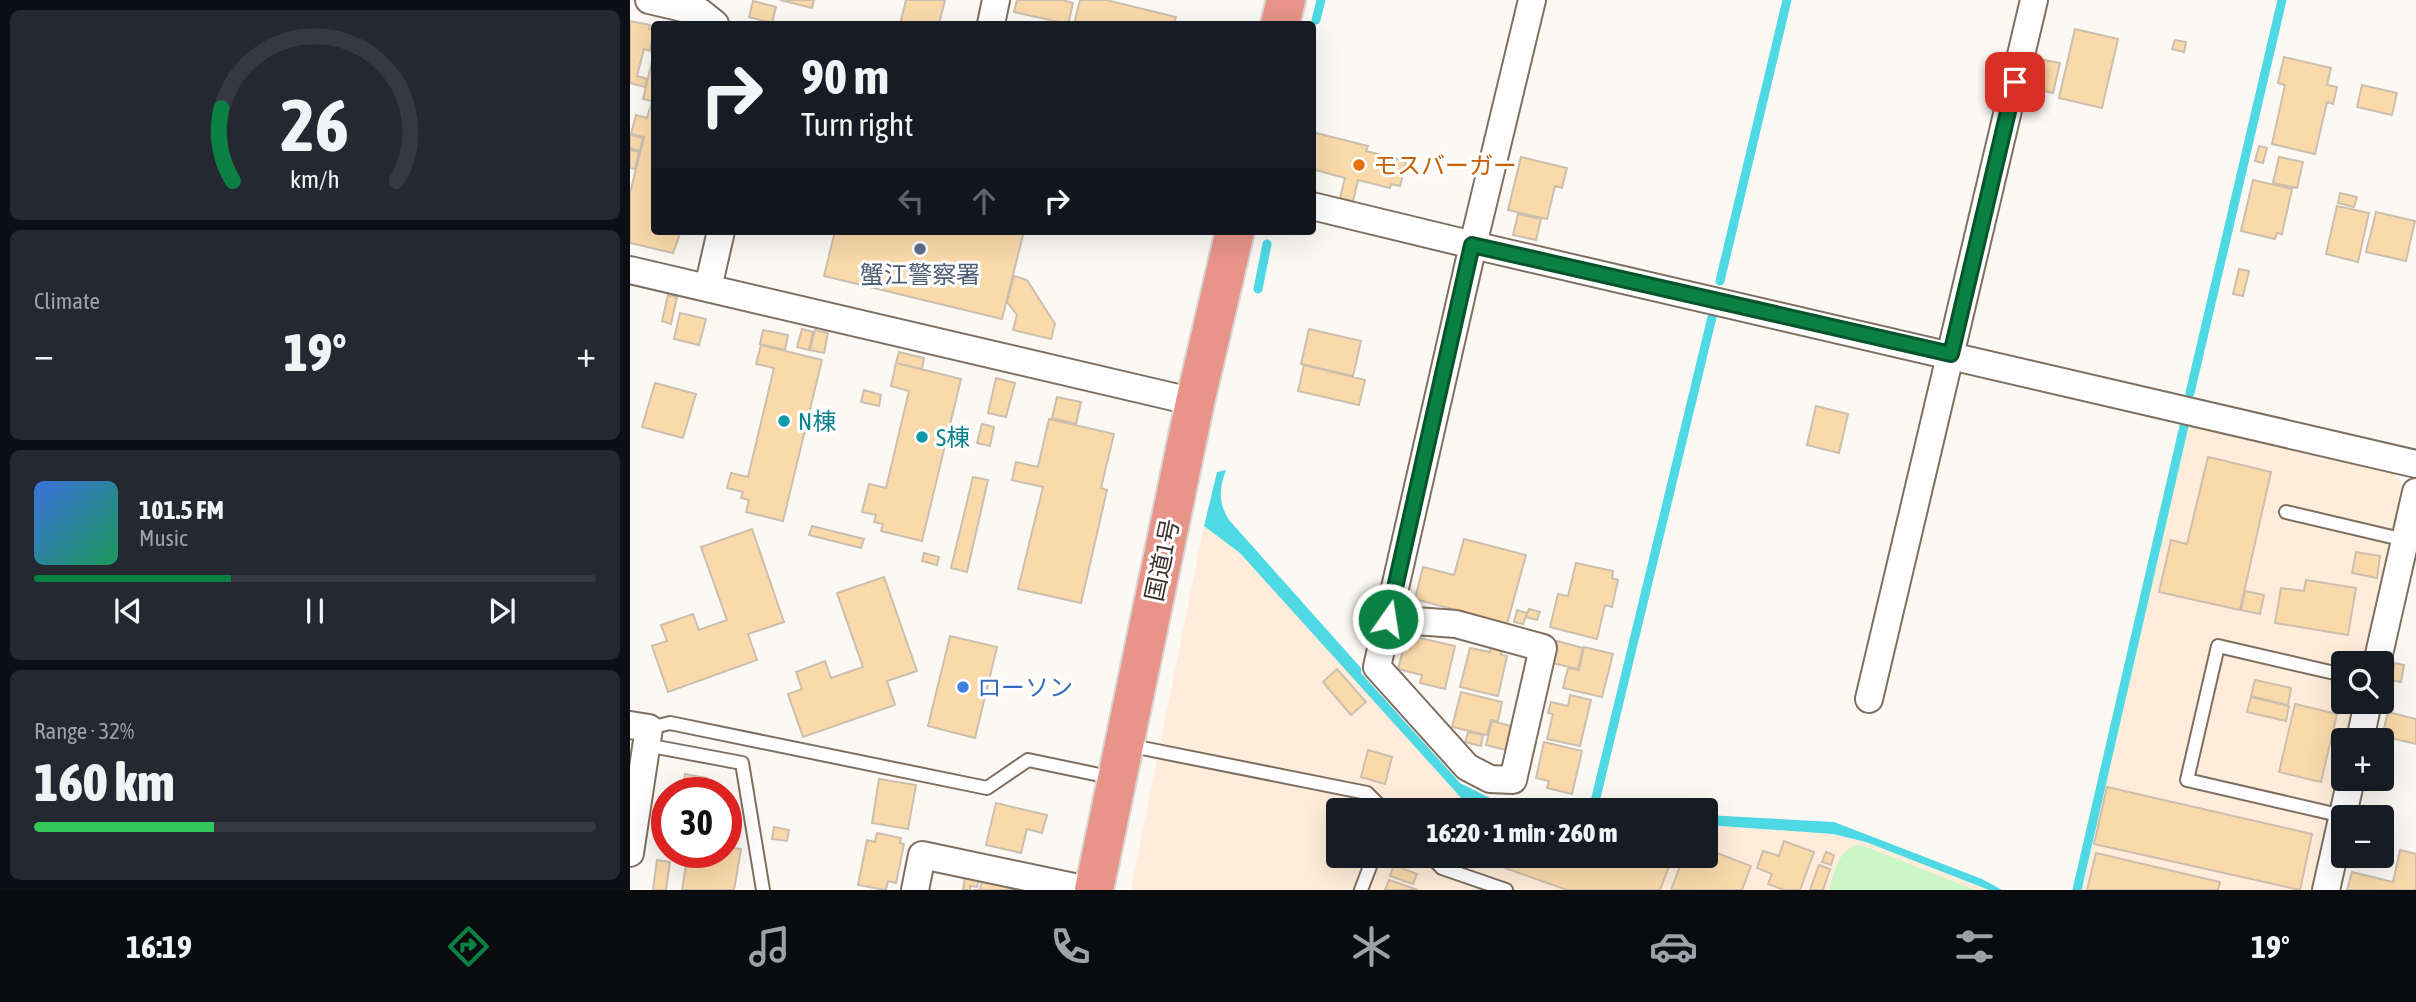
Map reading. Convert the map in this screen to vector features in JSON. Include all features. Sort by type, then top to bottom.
[{"type":"highway","points":[[1281,21],[1286,0]]},
{"type":"highway","name":"国道1号","points":[[1091,890],[1195,402],[1234,235]]},
{"type":"street","points":[[649,0],[700,12],[711,21]]},
{"type":"street","points":[[991,21],[996,0]]},
{"type":"street","points":[[1388,619],[1455,624],[1543,648],[1513,780],[1490,779],[1467,767],[1377,667],[1472,245],[1532,0]]},
{"type":"street","points":[[1870,699],[2034,0]]},
{"type":"street","points":[[1316,207],[2416,464]]},
{"type":"street","points":[[708,288],[720,235]]},
{"type":"street","points":[[630,270],[1195,402]]},
{"type":"street","points":[[2380,651],[2416,492]]},
{"type":"street","points":[[630,853],[642,733]]},
{"type":"street","points":[[915,890],[922,855],[1091,890]]},
{"type":"street","points":[[2326,890],[2331,868]]},
{"type":"lane","points":[[2286,512],[2405,540]]},
{"type":"lane","points":[[2331,672],[2218,646],[2187,780],[2331,813]]},
{"type":"lane","points":[[642,733],[670,723],[987,788],[1028,760],[1120,761],[1367,793],[1372,798]]},
{"type":"lane","points":[[642,733],[742,763],[763,890]]},
{"type":"lane","points":[[1362,890],[1370,868]]},
{"type":"lane","points":[[1442,868],[1506,890]]},
{"type":"shaded area","points":[[2188,423],[2393,473],[2401,483],[2401,493],[2365,651],[2331,651],[2331,714],[2350,714],[2347,728],[2331,728],[2331,791],[2333,791],[2311,890],[2082,890]]},
{"type":"shaded area","points":[[1204,526],[1240,553],[1470,798],[1326,798],[1326,868],[1718,868],[1718,826],[1833,834],[1866,842],[1989,890],[1131,890]]},
{"type":"green space","points":[[1857,845],[1975,890],[1829,890],[1841,857]]},
{"type":"water","points":[[1226,470],[1221,495],[1229,520],[1460,783],[1490,798],[1461,798],[1240,553],[1204,526],[1217,472]]},
{"type":"water","points":[[1718,816],[1834,822],[1982,879],[2002,890],[1989,890],[1866,842],[1833,834],[1718,826]]},
{"type":"building","points":[[780,0],[814,0],[812,8]]},
{"type":"building","points":[[906,0],[945,0],[940,21],[901,21]]},
{"type":"building","points":[[1017,0],[1062,0],[1073,3],[1069,21],[1054,21],[1014,12]]},
{"type":"building","points":[[1080,0],[1106,0],[1176,17],[1175,21],[1075,21]]},
{"type":"building","points":[[753,1],[776,7],[772,21],[749,17]]},
{"type":"building","points":[[630,21],[650,25],[651,46],[650,51],[644,49],[637,76],[647,79],[645,87],[630,83]]},
{"type":"building","points":[[2075,29],[2118,39],[2102,108],[2059,98]]},
{"type":"building","points":[[2175,40],[2186,42],[2184,52],[2172,49]]},
{"type":"building","points":[[2284,57],[2331,68],[2327,85],[2337,87],[2333,104],[2327,102],[2315,154],[2272,144],[2285,85],[2278,83]]},
{"type":"building","points":[[2039,59],[2060,63],[2053,93],[2032,88]]},
{"type":"building","points":[[651,65],[651,101],[643,99]]},
{"type":"building","points":[[2362,85],[2397,93],[2392,115],[2357,107]]},
{"type":"building","points":[[651,104],[651,235],[680,235],[673,253],[630,243],[630,193],[644,137],[631,134],[636,115],[647,118]]},
{"type":"building","name":"モスバーガー","points":[[1316,133],[1368,146],[1366,151],[1406,161],[1400,186],[1391,184],[1390,188],[1358,180],[1353,201],[1340,198],[1345,178],[1316,170]]},
{"type":"building","points":[[630,135],[643,138],[640,151],[630,148]]},
{"type":"building","points":[[2259,146],[2267,148],[2263,163],[2255,161]]},
{"type":"building","points":[[630,150],[639,152],[635,169],[630,168]]},
{"type":"building","points":[[1521,157],[1567,168],[1562,188],[1555,186],[1547,219],[1508,210]]},
{"type":"building","points":[[2279,157],[2303,162],[2297,188],[2273,183]]},
{"type":"building","points":[[2253,180],[2292,189],[2282,234],[2277,233],[2275,239],[2241,231]]},
{"type":"building","points":[[2340,193],[2357,197],[2354,207],[2338,203]]},
{"type":"building","points":[[2337,206],[2369,213],[2358,262],[2326,254]]},
{"type":"building","points":[[2376,212],[2415,221],[2406,261],[2366,252]]},
{"type":"building","points":[[1518,214],[1541,219],[1536,240],[1513,235]]},
{"type":"building","points":[[834,235],[1023,235],[1002,319],[824,276]]},
{"type":"building","points":[[2239,269],[2249,271],[2243,296],[2233,294]]},
{"type":"building","points":[[1014,276],[1027,280],[1055,324],[1051,339],[1013,330],[1017,315],[1007,302]]},
{"type":"building","points":[[668,295],[677,297],[671,324],[662,321]]},
{"type":"building","points":[[680,313],[706,319],[699,345],[674,339]]},
{"type":"building","points":[[802,329],[813,332],[809,350],[797,347]]},
{"type":"building","points":[[1309,329],[1361,341],[1353,376],[1301,364]]},
{"type":"building","points":[[763,330],[788,335],[785,350],[760,344]]},
{"type":"building","points":[[815,330],[828,333],[824,353],[810,350]]},
{"type":"building","name":"N棟","points":[[761,345],[822,360],[783,521],[746,512],[749,500],[741,498],[743,492],[727,488],[731,473],[748,477],[774,368],[756,364]]},
{"type":"building","points":[[899,352],[924,358],[922,369],[896,363]]},
{"type":"building","name":"S棟","points":[[896,363],[961,379],[922,541],[881,531],[883,524],[874,522],[876,515],[862,512],[869,484],[886,488],[909,391],[891,386]]},
{"type":"building","points":[[1304,365],[1365,380],[1359,405],[1298,391]]},
{"type":"building","points":[[996,378],[1015,383],[1006,417],[988,413]]},
{"type":"building","points":[[655,383],[696,394],[683,438],[642,427]]},
{"type":"building","points":[[864,390],[881,395],[879,406],[861,402]]},
{"type":"building","points":[[1057,397],[1081,402],[1076,424],[1052,418]]},
{"type":"building","points":[[1816,406],[1848,414],[1839,453],[1807,445]]},
{"type":"building","points":[[1049,419],[1114,434],[1101,488],[1107,490],[1081,603],[1018,589],[1043,487],[1012,480],[1016,462],[1038,467]]},
{"type":"building","points":[[982,424],[994,427],[990,446],[977,443]]},
{"type":"building","points":[[2208,457],[2271,472],[2240,610],[2159,592],[2171,540],[2187,544]]},
{"type":"building","points":[[973,477],[988,480],[967,572],[951,568]]},
{"type":"building","points":[[812,526],[864,539],[861,548],[809,535]]},
{"type":"building","points":[[752,529],[784,622],[748,634],[757,660],[668,692],[652,646],[667,641],[661,625],[693,614],[699,630],[727,620],[701,547]]},
{"type":"building","points":[[1464,539],[1526,555],[1507,624],[1415,599],[1423,567],[1454,575]]},
{"type":"building","points":[[2356,552],[2380,556],[2377,578],[2352,573]]},
{"type":"building","points":[[924,553],[939,557],[937,565],[922,561]]},
{"type":"building","points":[[1576,563],[1613,571],[1612,578],[1618,580],[1612,607],[1605,605],[1597,639],[1550,627],[1558,594],[1568,596]]},
{"type":"building","points":[[884,577],[917,671],[887,681],[895,705],[803,737],[788,694],[802,689],[796,672],[825,661],[831,678],[863,667],[837,593]]},
{"type":"building","points":[[2306,580],[2356,588],[2348,635],[2275,623],[2281,588],[2304,591]]},
{"type":"building","points":[[2245,591],[2264,595],[2260,614],[2241,610]]},
{"type":"building","points":[[1529,609],[1540,612],[1537,620],[1526,617]]},
{"type":"building","points":[[1517,610],[1527,613],[1523,624],[1514,622]]},
{"type":"building","points":[[1407,635],[1455,646],[1445,689],[1420,683],[1422,675],[1398,669]]},
{"type":"building","name":"ローソン","points":[[950,636],[997,647],[975,738],[928,726]]},
{"type":"building","points":[[1557,641],[1583,648],[1578,669],[1552,663]]},
{"type":"building","points":[[1584,647],[1613,654],[1602,697],[1563,688],[1568,668],[1579,670]]},
{"type":"building","points":[[1470,648],[1490,652],[1491,648],[1502,650],[1501,655],[1507,656],[1498,696],[1460,687]]},
{"type":"building","points":[[2395,663],[2404,665],[2401,682],[2394,681]]},
{"type":"building","points":[[1337,669],[1366,702],[1351,715],[1323,682]]},
{"type":"building","points":[[2255,680],[2291,688],[2288,705],[2251,696]]},
{"type":"building","points":[[1461,692],[1502,702],[1498,721],[1491,720],[1487,735],[1452,727]]},
{"type":"building","points":[[1570,695],[1591,700],[1580,746],[1547,739],[1553,714],[1548,713],[1551,702],[1568,706]]},
{"type":"building","points":[[2251,697],[2289,706],[2286,721],[2247,712]]},
{"type":"building","points":[[2295,704],[2337,714],[2334,728],[2331,728],[2321,782],[2279,772]]},
{"type":"building","points":[[2388,714],[2416,719],[2416,744],[2394,739],[2394,728],[2384,728]]},
{"type":"building","points":[[1492,721],[1511,726],[1506,750],[1486,745]]},
{"type":"building","points":[[1468,732],[1483,735],[1481,746],[1465,742]]},
{"type":"building","points":[[1544,742],[1582,751],[1572,794],[1547,788],[1549,781],[1536,778]]},
{"type":"building","points":[[1368,750],[1392,757],[1385,784],[1361,777]]},
{"type":"building","points":[[879,779],[916,785],[908,829],[872,823]]},
{"type":"building","points":[[2107,787],[2312,834],[2300,890],[2094,844]]},
{"type":"building","points":[[996,803],[1047,815],[1042,833],[1027,829],[1021,853],[986,845]]},
{"type":"building","points":[[774,827],[789,830],[787,841],[772,839]]},
{"type":"building","points":[[877,833],[901,838],[900,843],[904,844],[896,883],[888,881],[886,890],[858,885],[867,840],[875,842]]},
{"type":"building","points":[[1784,841],[1814,852],[1800,890],[1784,890],[1768,884],[1772,874],[1757,868],[1763,851],[1779,856]]},
{"type":"building","points":[[2400,850],[2416,854],[2416,890],[2347,890],[2352,872],[2393,882]]},
{"type":"building","points":[[1826,852],[1834,855],[1831,865],[1822,862]]},
{"type":"building","points":[[2096,853],[2220,882],[2218,890],[2087,890]]},
{"type":"building","points":[[1718,854],[1751,866],[1742,890],[1671,890],[1679,868],[1718,868]]},
{"type":"building","points":[[1819,865],[1830,869],[1823,890],[1810,890]]},
{"type":"building","points":[[656,868],[669,868],[666,890],[653,890]]},
{"type":"building","points":[[685,868],[738,868],[734,890],[682,890]]},
{"type":"building","points":[[1393,868],[1402,868],[1417,874],[1413,884],[1390,876]]},
{"type":"building","points":[[1505,868],[1668,868],[1660,890],[1567,890]]},
{"type":"building","points":[[965,877],[979,880],[977,887],[970,886],[970,890],[963,890]]},
{"type":"building","points":[[982,880],[1031,890],[980,890]]},
{"type":"building","points":[[1389,880],[1418,890],[1385,890]]},
{"type":"waterway","points":[[1316,20],[1321,0]]},
{"type":"waterway","points":[[1720,281],[1787,0]]},
{"type":"waterway","points":[[2190,393],[2282,0]]},
{"type":"waterway","points":[[1258,289],[1267,244]]},
{"type":"waterway","points":[[1596,798],[1712,317]]},
{"type":"waterway","points":[[2077,890],[2184,426]]},
{"type":"place","name":"モスバーガー","points":[[1359,165]]},
{"type":"place","name":"蟹江警察署","points":[[920,249]]},
{"type":"place","name":"N棟","points":[[784,421]]},
{"type":"place","name":"S棟","points":[[922,437]]},
{"type":"place","name":"ローソン","points":[[963,687]]},
{"type":"route","points":[[1388,619],[1472,245],[1951,354],[2015,82]]}]
